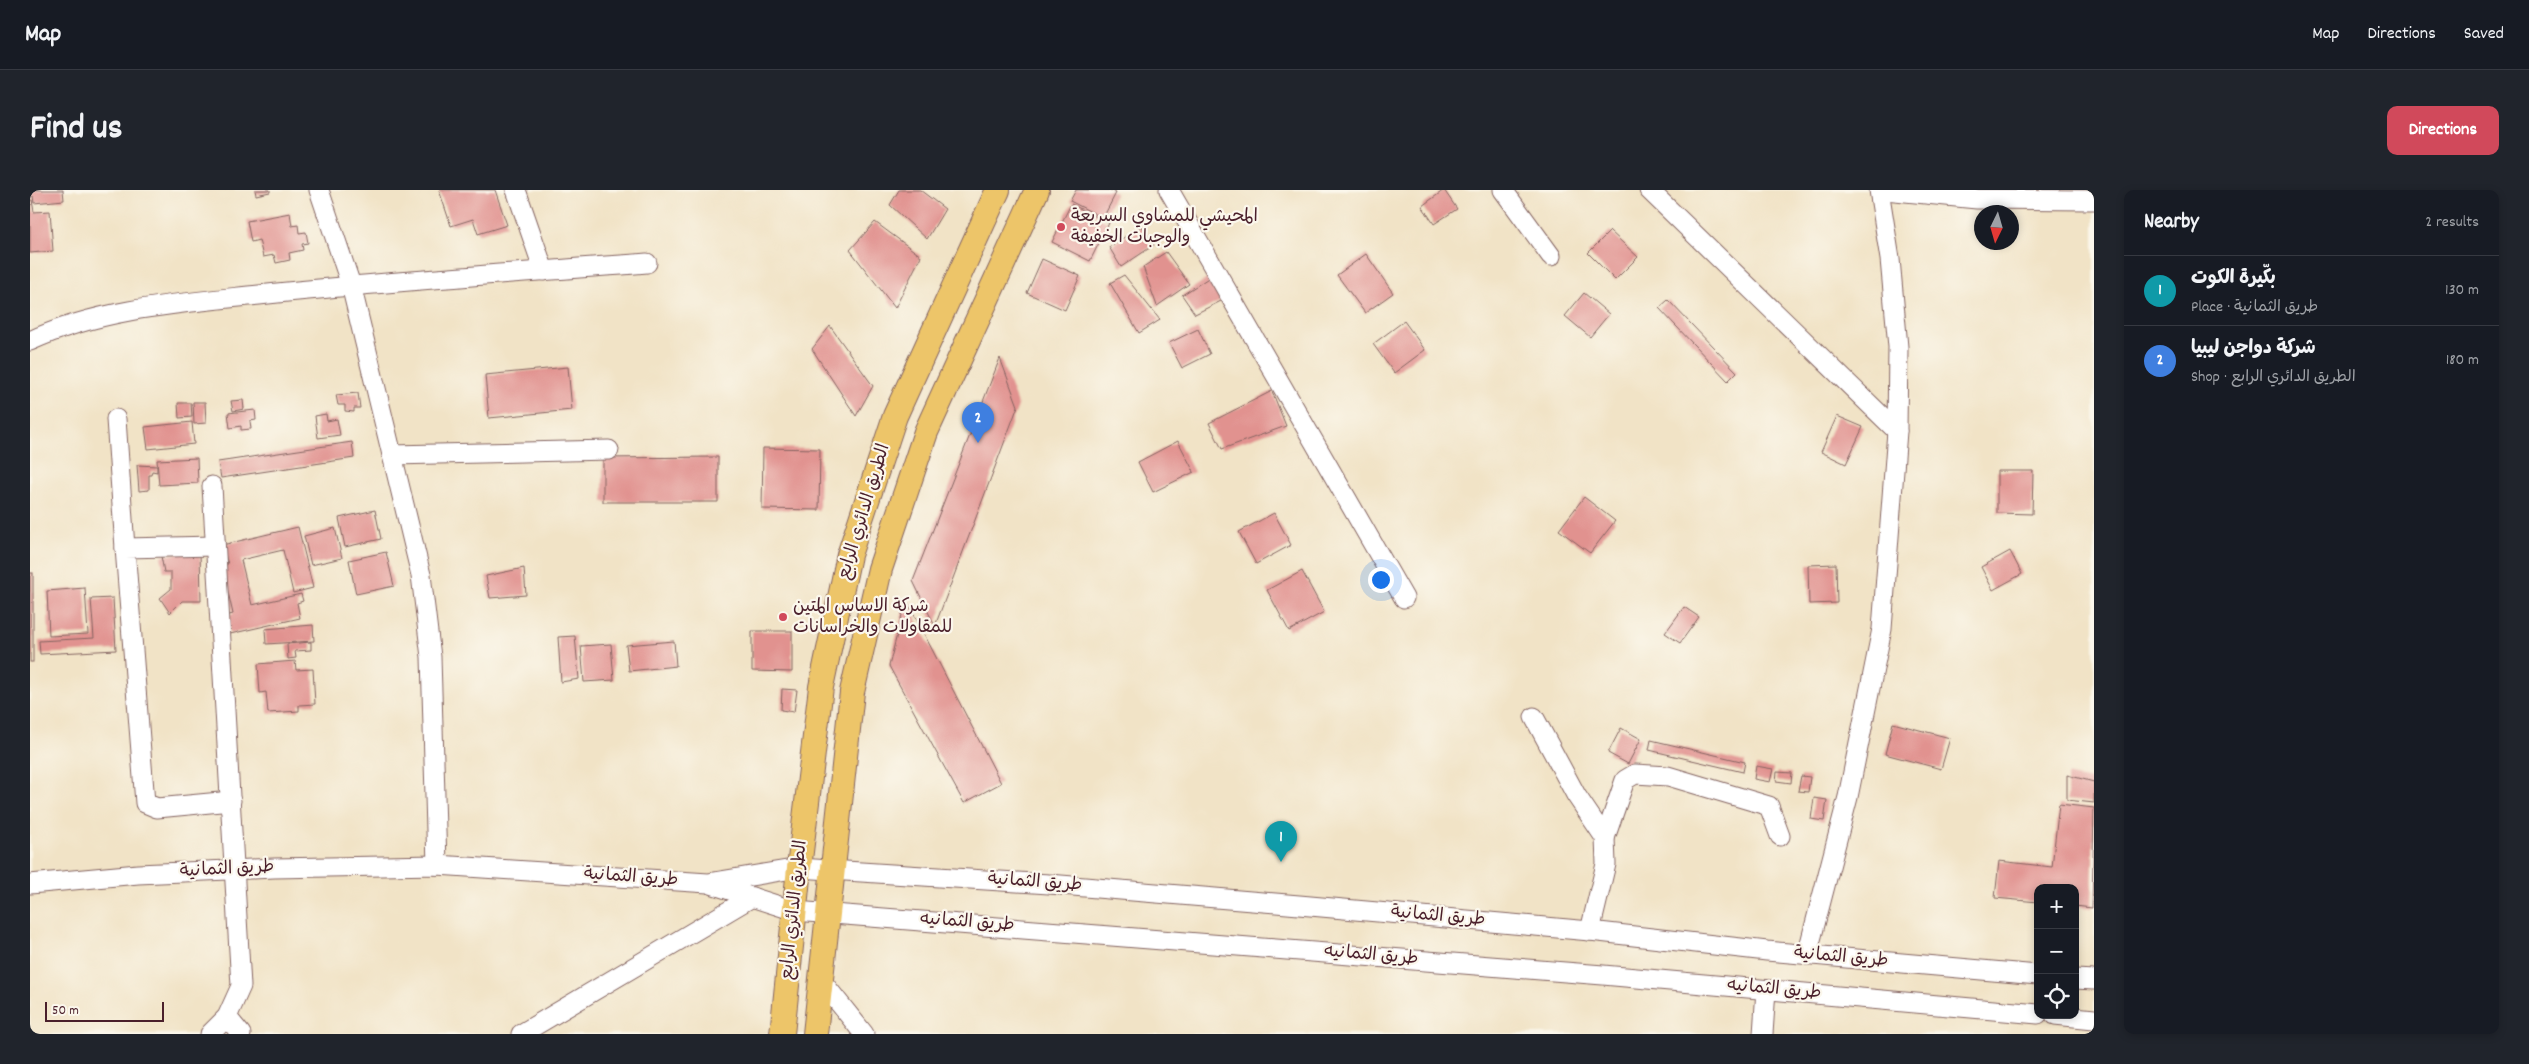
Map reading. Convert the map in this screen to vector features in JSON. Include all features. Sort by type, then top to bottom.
[{"type":"main road","name":"الطريق الدائري الرابع","points":[[782,1034],[799,868],[821,687],[849,554],[895,416],[998,190]]},
{"type":"main road","name":"الطريق الدائري الرابع","points":[[815,1034],[831,870],[852,692],[880,569],[926,432],[1037,190]]},
{"type":"street","points":[[319,190],[351,285],[421,575],[431,657],[437,865]]},
{"type":"street","points":[[516,190],[544,271]]},
{"type":"street","points":[[1169,190],[1404,598]]},
{"type":"street","points":[[1503,190],[1551,256]]},
{"type":"street","points":[[1649,190],[1897,431]]},
{"type":"street","points":[[1808,955],[1848,797],[1882,629],[1897,431],[1898,347],[1890,259],[1879,190]]},
{"type":"street","points":[[1885,190],[1977,199],[2094,200]]},
{"type":"street","points":[[30,340],[94,318],[192,302],[351,285],[647,264]]},
{"type":"street","points":[[116,420],[145,803],[157,808],[231,801]]},
{"type":"street","points":[[392,455],[609,450]]},
{"type":"street","points":[[210,1034],[227,1017],[241,986],[212,486]]},
{"type":"street","points":[[125,548],[215,546]]},
{"type":"street","points":[[1534,717],[1576,795],[1605,838]]},
{"type":"street","points":[[1590,931],[1606,864],[1605,838],[1625,780],[1636,774],[1668,776],[1769,806],[1780,836]]},
{"type":"street","name":"طريق الثمانية","points":[[30,884],[138,874],[437,865],[708,883],[799,868],[1058,884],[1590,931],[1808,955],[2034,976]]},
{"type":"street","name":"طريق الثمانيه","points":[[708,883],[795,911],[1015,927],[2034,1014]]},
{"type":"street","points":[[521,1034],[752,897]]},
{"type":"street","points":[[820,979],[864,1034]]},
{"type":"street","points":[[2079,979],[2094,980]]},
{"type":"street","points":[[1763,1034],[1766,990]]},
{"type":"street","points":[[227,1017],[241,1034]]},
{"type":"street","points":[[2079,1017],[2094,1019]]},
{"type":"building","points":[[30,190],[63,190],[64,200],[34,203],[33,196],[30,196]]},
{"type":"building","points":[[255,190],[270,190],[270,192],[256,195]]},
{"type":"building","points":[[439,190],[495,190],[507,225],[478,234],[473,219],[451,226]]},
{"type":"building","points":[[899,190],[920,190],[945,209],[927,239],[890,205]]},
{"type":"building","points":[[1076,190],[1110,190],[1116,193],[1103,218],[1070,201]]},
{"type":"building","points":[[1444,190],[1457,209],[1434,224],[1422,206]]},
{"type":"building","points":[[30,200],[32,200],[34,212],[50,211],[53,251],[30,253]]},
{"type":"building","points":[[1071,204],[1109,223],[1090,261],[1052,242]]},
{"type":"building","points":[[290,213],[292,226],[298,225],[299,233],[306,232],[308,243],[302,244],[303,250],[289,253],[290,260],[276,263],[274,255],[263,257],[259,240],[251,242],[247,221]]},
{"type":"building","points":[[875,222],[921,256],[895,308],[850,250]]},
{"type":"building","points":[[1142,226],[1154,245],[1121,267],[1109,247]]},
{"type":"building","points":[[1610,231],[1638,257],[1615,280],[1588,253]]},
{"type":"building","points":[[1166,252],[1189,284],[1157,306],[1143,267]]},
{"type":"building","points":[[1366,254],[1393,293],[1365,313],[1337,275]]},
{"type":"building","points":[[1042,259],[1080,276],[1065,310],[1027,293]]},
{"type":"building","points":[[1124,275],[1160,320],[1139,333],[1110,283]]},
{"type":"building","points":[[1210,277],[1225,299],[1195,314],[1182,295]]},
{"type":"building","points":[[1584,293],[1609,314],[1590,337],[1565,316]]},
{"type":"building","points":[[1668,300],[1737,372],[1728,381],[1659,308]]},
{"type":"building","points":[[1404,321],[1425,350],[1394,373],[1373,344]]},
{"type":"building","points":[[830,326],[873,386],[856,416],[812,349]]},
{"type":"building","points":[[1198,329],[1210,354],[1182,368],[1169,343]]},
{"type":"building","points":[[1000,358],[1018,406],[935,626],[913,581]]},
{"type":"building","points":[[568,367],[572,410],[489,418],[485,375]]},
{"type":"building","points":[[1272,391],[1286,426],[1222,449],[1209,423]]},
{"type":"building","points":[[358,393],[360,408],[354,408],[354,412],[345,411],[345,405],[338,405],[336,395]]},
{"type":"building","points":[[243,400],[244,409],[233,411],[231,401]]},
{"type":"building","points":[[193,402],[205,402],[206,423],[194,424]]},
{"type":"building","points":[[178,403],[191,403],[192,417],[179,418]]},
{"type":"building","points":[[255,410],[256,420],[250,421],[251,429],[241,430],[241,426],[230,428],[228,413]]},
{"type":"building","points":[[326,414],[327,421],[337,419],[340,435],[318,438],[315,416]]},
{"type":"building","points":[[1837,416],[1863,427],[1846,464],[1821,452]]},
{"type":"building","points":[[192,422],[194,444],[148,449],[145,427]]},
{"type":"building","points":[[1178,441],[1194,472],[1153,492],[1138,462]]},
{"type":"building","points":[[352,442],[354,458],[221,478],[218,462]]},
{"type":"building","points":[[763,448],[820,449],[819,510],[762,509]]},
{"type":"building","points":[[718,457],[718,502],[603,502],[603,458]]},
{"type":"building","points":[[197,458],[198,483],[159,485],[157,460]]},
{"type":"building","points":[[137,465],[157,466],[157,472],[152,471],[151,475],[149,475],[149,490],[139,491]]},
{"type":"building","points":[[1997,471],[2033,471],[2032,514],[1997,513]]},
{"type":"building","points":[[1584,497],[1615,521],[1590,553],[1559,530]]},
{"type":"building","points":[[375,510],[381,539],[345,547],[339,518]]},
{"type":"building","points":[[1274,513],[1291,545],[1256,564],[1239,532]]},
{"type":"building","points":[[298,527],[313,588],[293,593],[283,550],[241,560],[252,605],[301,594],[303,601],[297,603],[300,618],[230,634],[226,616],[233,614],[222,565],[228,564],[222,545]]},
{"type":"building","points":[[335,528],[342,558],[311,565],[304,536]]},
{"type":"building","points":[[200,550],[201,601],[182,601],[170,613],[160,598],[171,589],[171,572],[164,572],[161,556]]},
{"type":"building","points":[[2010,551],[2022,574],[1993,590],[1981,567]]},
{"type":"building","points":[[386,552],[394,586],[356,594],[349,560]]},
{"type":"building","points":[[1836,564],[1837,603],[1809,604],[1808,565]]},
{"type":"building","points":[[524,568],[526,595],[490,598],[486,576]]},
{"type":"building","points":[[1302,571],[1324,612],[1289,631],[1267,590]]},
{"type":"building","points":[[30,573],[33,573],[33,662],[30,662]]},
{"type":"building","points":[[85,588],[88,634],[49,636],[47,591]]},
{"type":"building","points":[[113,598],[116,650],[40,654],[39,641],[94,638],[91,599]]},
{"type":"building","points":[[906,599],[1001,783],[964,803],[889,666]]},
{"type":"building","points":[[1684,607],[1699,617],[1680,643],[1665,633]]},
{"type":"building","points":[[313,625],[314,641],[266,644],[265,629]]},
{"type":"building","points":[[752,631],[792,631],[792,672],[752,671]]},
{"type":"building","points":[[575,636],[579,679],[561,682],[558,637]]},
{"type":"building","points":[[674,641],[676,666],[629,671],[626,645]]},
{"type":"building","points":[[311,642],[311,650],[295,651],[296,658],[288,659],[287,644]]},
{"type":"building","points":[[611,644],[614,680],[584,682],[581,646]]},
{"type":"building","points":[[295,661],[296,670],[313,669],[315,704],[299,705],[299,711],[268,713],[266,692],[260,693],[258,664]]},
{"type":"building","points":[[782,689],[797,690],[794,712],[781,710]]},
{"type":"building","points":[[1893,723],[1950,738],[1941,769],[1885,754]]},
{"type":"building","points":[[1621,728],[1641,739],[1628,764],[1608,753]]},
{"type":"building","points":[[1651,740],[1745,762],[1743,772],[1649,750]]},
{"type":"building","points":[[1756,766],[1773,769],[1770,782],[1754,779]]},
{"type":"building","points":[[1777,772],[1792,773],[1791,783],[1776,781]]},
{"type":"building","points":[[2067,775],[2094,782],[2094,803],[2067,800]]},
{"type":"building","points":[[1801,776],[1810,777],[1808,792],[1798,791]]},
{"type":"building","points":[[1814,798],[1827,800],[1824,821],[1811,819]]},
{"type":"building","points":[[2059,804],[2094,808],[2092,908],[2079,906],[2079,884],[2034,884],[2034,902],[1995,898],[1999,861],[2052,867]]},
{"type":"place","name":"المحيشي للمشاوي السريعة والوجبات الخفيفة","points":[[1061,227]]},
{"type":"place","name":"شركة دواجن ليبيا","points":[[978,443]]},
{"type":"place","name":"شركة الاساس المتين للمقاولات والخراسانات","points":[[783,617]]},
{"type":"place","name":"بكّيرة الكوت","points":[[1281,862]]}]
